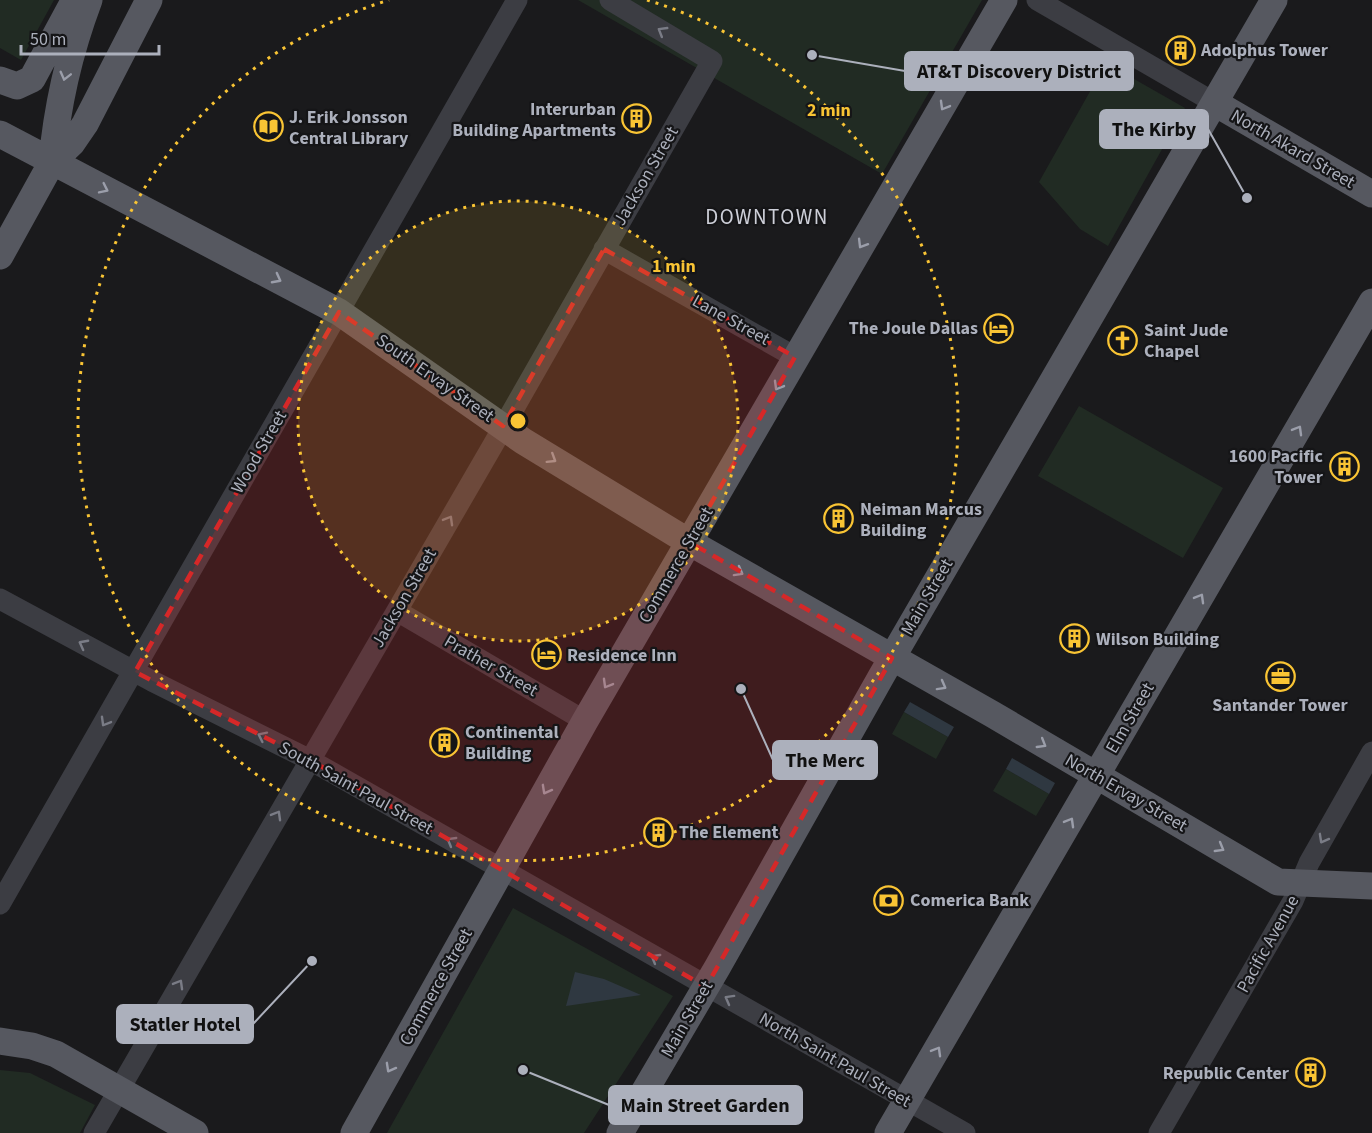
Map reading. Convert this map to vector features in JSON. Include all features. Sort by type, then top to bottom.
[{"type":"main road","points":[[0,80],[17,86],[32,79],[75,0]]},
{"type":"main road","points":[[51,162],[56,114],[76,34],[89,0]]},
{"type":"main road","points":[[0,256],[51,162],[72,143],[85,124],[149,0]]},
{"type":"main road","name":"Commerce Street","points":[[354,1133],[585,721],[1004,0]]},
{"type":"main road","name":"Main Street","points":[[620,1133],[706,987],[892,658],[1274,0]]},
{"type":"main road","name":"North Akard Street","points":[[1215,103],[1372,194]]},
{"type":"main road","name":"South Ervay Street","points":[[0,134],[339,312],[503,426],[689,542],[892,658]]},
{"type":"main road","name":"Elm Street","points":[[888,1133],[1372,302]]},
{"type":"main road","name":"North Ervay Street","points":[[892,658],[1278,882],[1372,886]]},
{"type":"main road","points":[[0,1041],[32,1046],[49,1052],[195,1133]]},
{"type":"street","name":"Wood Street","points":[[0,904],[135,672],[517,0]]},
{"type":"street","name":"Jackson Street","points":[[94,1133],[712,61],[610,0]]},
{"type":"street","points":[[1037,0],[1215,103]]},
{"type":"street","name":"Lane Street","points":[[604,249],[795,357]]},
{"type":"street","name":"South Saint Paul Street","points":[[0,599],[135,672],[310,760],[706,987]]},
{"type":"street","name":"Prather Street","points":[[396,610],[585,721]]},
{"type":"street","name":"Pacific Avenue","points":[[1159,1133],[1293,901],[1309,863],[1372,752]]},
{"type":"street","name":"North Saint Paul Street","points":[[706,987],[964,1133]]},
{"type":"highlighted area","points":[[604,249],[795,357],[689,542],[892,658],[706,987],[310,760],[135,672],[339,312],[503,426]]},
{"type":"shaded area","points":[[0,0],[54,0],[21,60],[0,48]]},
{"type":"shaded area","points":[[578,0],[982,0],[882,174]]},
{"type":"shaded area","points":[[1106,63],[1185,108],[1108,246],[1080,229],[1039,182]]},
{"type":"shaded area","points":[[1079,406],[1223,488],[1183,558],[1038,476]]},
{"type":"shaded area","points":[[910,702],[954,727],[948,737],[904,712]]},
{"type":"shaded area","points":[[904,712],[948,737],[936,759],[892,734]]},
{"type":"shaded area","points":[[1012,758],[1055,783],[1049,794],[1006,769]]},
{"type":"shaded area","points":[[1006,769],[1049,794],[1036,816],[993,791]]},
{"type":"shaded area","points":[[513,908],[673,996],[584,1133],[387,1133]]},
{"type":"shaded area","points":[[575,972],[604,979],[641,995],[566,1006]]},
{"type":"shaded area","points":[[0,1070],[30,1073],[95,1105],[80,1133],[0,1133]]},
{"type":"place","name":"Adolphus Tower","points":[[1180,50]]},
{"type":"place","name":"AT&T Discovery District","points":[[812,55]]},
{"type":"place","name":"Interurban Building Apartments","points":[[637,119]]},
{"type":"place","name":"J. Erik Jonsson Central Library","points":[[268,127]]},
{"type":"place","name":"The Kirby","points":[[1247,198]]},
{"type":"place","name":"The Joule Dallas","points":[[999,328]]},
{"type":"place","name":"Saint Jude Chapel","points":[[1123,340]]},
{"type":"place","name":"1600 Pacific Tower","points":[[1344,466]]},
{"type":"place","name":"Neiman Marcus Building","points":[[839,519]]},
{"type":"place","name":"Wilson Building","points":[[1075,639]]},
{"type":"place","name":"Residence Inn","points":[[546,655]]},
{"type":"place","name":"Santander Tower","points":[[1280,676]]},
{"type":"place","name":"The Merc","points":[[741,689]]},
{"type":"place","name":"Continental Building","points":[[444,742]]},
{"type":"place","name":"The Element","points":[[658,832]]},
{"type":"place","name":"Comerica Bank","points":[[889,900]]},
{"type":"place","name":"Statler Hotel","points":[[312,961]]},
{"type":"place","name":"Main Street Garden","points":[[523,1070]]},
{"type":"place","name":"Republic Center","points":[[1310,1073]]},
{"type":"district","name":"DOWNTOWN","points":[[767,217]]}]
